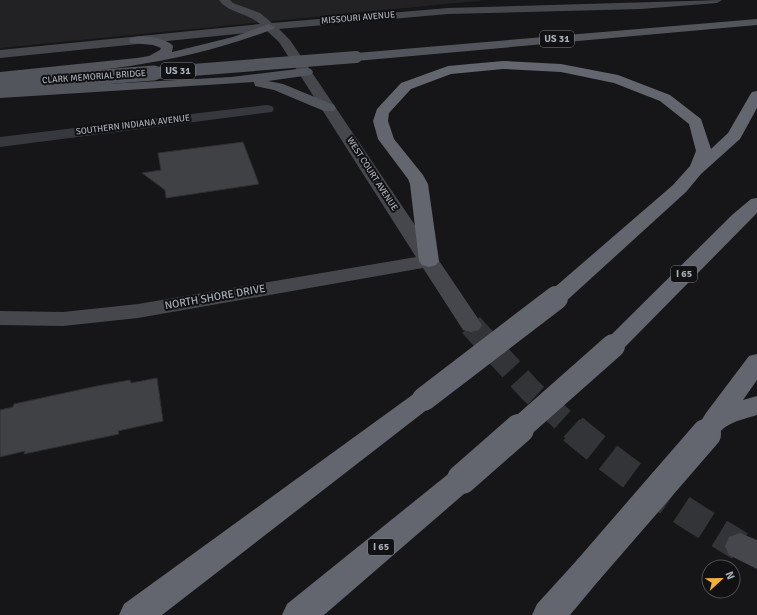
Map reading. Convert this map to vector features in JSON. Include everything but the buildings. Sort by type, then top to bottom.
[{"type":"highway","points":[[429,261],[418,181],[390,145],[384,134],[380,116],[387,102],[394,95],[411,83],[433,74],[485,66],[545,65],[606,75],[655,93],[675,104],[692,116],[703,134],[704,150],[697,169],[674,193]]},
{"type":"highway","points":[[136,615],[556,298],[674,193],[734,136],[757,95]]},
{"type":"highway","name":"I 65","points":[[299,615],[462,479],[613,346],[739,219],[757,203]]},
{"type":"highway","points":[[549,615],[711,427],[757,362]]},
{"type":"highway","points":[[711,427],[757,405]]},
{"type":"main road","name":"US 31","points":[[356,57],[757,22]]},
{"type":"main road","points":[[0,76],[73,69],[151,59],[241,39],[269,27]]},
{"type":"main road","name":"US 31","points":[[356,57],[670,37],[757,34]]},
{"type":"main road","points":[[135,40],[155,41],[167,46],[168,49],[163,54],[151,59]]},
{"type":"main road","name":"CLARK MEMORIAL BRIDGE","points":[[0,85],[356,57]]},
{"type":"main road","points":[[0,94],[231,81],[306,72]]},
{"type":"main road","points":[[231,81],[278,87],[329,108]]},
{"type":"street","name":"WEST COURT AVENUE","points":[[224,0],[229,5],[256,15],[284,40],[471,325]]},
{"type":"street","name":"MISSOURI AVENUE","points":[[0,54],[448,11],[641,6],[717,0]]},
{"type":"street","name":"SOUTHERN INDIANA AVENUE","points":[[0,142],[267,109]]},
{"type":"street","name":"NORTH SHORE DRIVE","points":[[0,318],[63,319],[138,311],[429,261]]},
{"type":"shaded area","points":[[0,0],[486,0],[0,48]]},
{"type":"tunnel","points":[[471,325],[530,390],[574,430]]},
{"type":"tunnel","points":[[573,429],[654,491],[740,546]]}]
